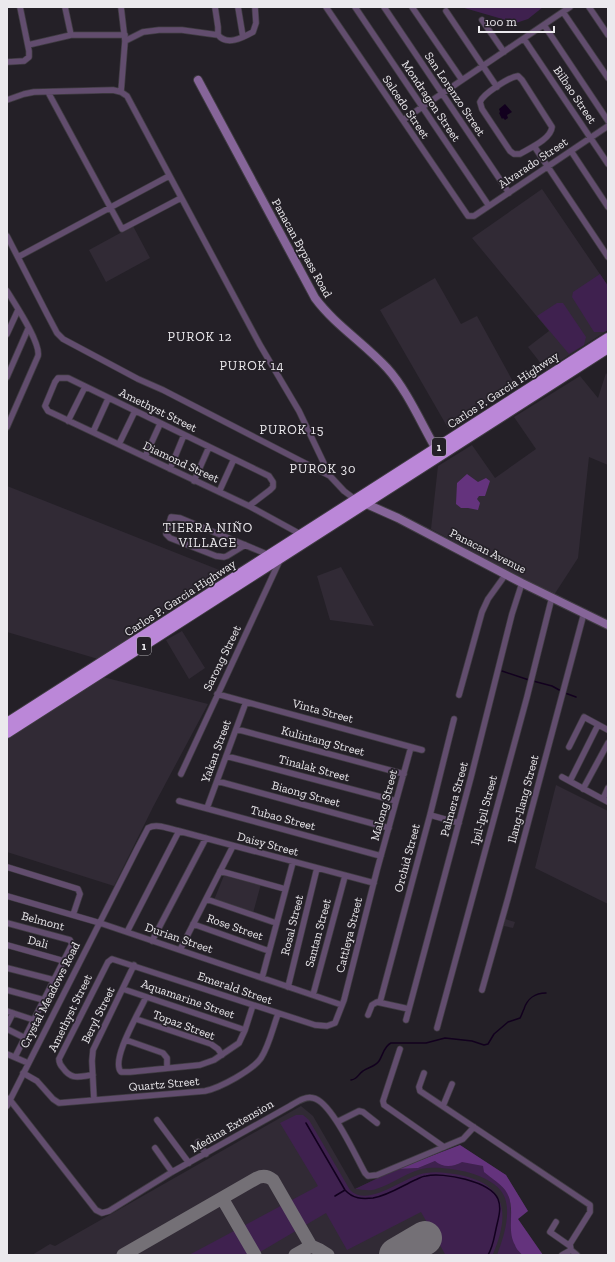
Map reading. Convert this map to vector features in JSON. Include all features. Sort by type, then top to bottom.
[{"type":"highway","name":"Carlos P. Garcia Highway","points":[[304,538],[356,500],[400,477],[474,429],[608,338]]},
{"type":"highway","name":"Carlos P. Garcia Highway","points":[[7,723],[275,555],[366,504],[436,449],[474,429],[608,348]]},
{"type":"highway","name":"Carlos P. Garcia Highway","points":[[7,733],[275,555]]},
{"type":"main road","name":"Panacan Bypass Road","points":[[198,80],[315,298],[333,319],[380,360],[392,374],[436,449]]},
{"type":"main road","name":"Panacan Avenue","points":[[356,500],[398,518],[522,583],[608,625]]},
{"type":"street","points":[[7,62],[16,62],[27,59],[29,54],[20,7]]},
{"type":"street","points":[[65,7],[71,35]]},
{"type":"street","points":[[120,7],[125,38],[121,92]]},
{"type":"street","points":[[214,7],[218,26],[218,35]]},
{"type":"street","points":[[238,7],[243,37]]},
{"type":"street","points":[[28,45],[71,35],[125,38],[143,32],[159,30],[182,30],[218,35],[229,41],[253,32],[255,27],[255,7]]},
{"type":"street","name":"Salcedo Street","points":[[326,7],[466,214],[470,217]]},
{"type":"street","name":"Mondragon Street","points":[[355,7],[489,206]]},
{"type":"street","name":"San Lorenzo Street","points":[[384,7],[509,193]]},
{"type":"street","points":[[412,7],[462,80]]},
{"type":"street","points":[[403,120],[570,7]]},
{"type":"street","points":[[589,7],[608,35]]},
{"type":"street","points":[[446,11],[497,87]]},
{"type":"street","points":[[564,12],[608,78]]},
{"type":"street","points":[[482,20],[504,52]]},
{"type":"street","points":[[544,25],[608,121]]},
{"type":"street","name":"Bilbao Street","points":[[524,39],[608,164]]},
{"type":"street","points":[[513,77],[520,77],[551,124],[552,130],[550,135],[534,146],[520,154],[516,155],[512,153],[480,104],[480,100],[513,77]]},
{"type":"street","points":[[7,100],[24,94],[113,90],[121,92],[128,99],[260,345],[299,411],[330,476],[344,491],[356,500]]},
{"type":"street","points":[[48,92],[122,229],[181,198]]},
{"type":"street","name":"Alvarado Street","points":[[470,217],[474,216],[509,193],[608,126]]},
{"type":"street","points":[[534,146],[608,257]]},
{"type":"street","points":[[571,151],[608,207]]},
{"type":"street","points":[[18,257],[170,176]]},
{"type":"street","points":[[7,236],[57,333],[63,339],[138,379],[167,392],[330,476]]},
{"type":"street","points":[[7,291],[38,348],[38,356],[7,427]]},
{"type":"street","points":[[7,334],[18,310]]},
{"type":"street","points":[[7,377],[28,329]]},
{"type":"street","name":"Amethyst Street","points":[[45,406],[58,378],[68,378],[234,459],[268,476],[273,482],[273,487],[249,506]]},
{"type":"street","points":[[68,421],[85,387]]},
{"type":"street","points":[[93,432],[108,398]]},
{"type":"street","name":"Diamond Street","points":[[45,406],[48,411],[68,421],[249,506],[304,538]]},
{"type":"street","points":[[119,444],[135,412]]},
{"type":"street","points":[[145,457],[160,424]]},
{"type":"street","points":[[170,469],[184,435]]},
{"type":"street","points":[[194,481],[209,447]]},
{"type":"street","points":[[219,492],[234,459]]},
{"type":"street","points":[[245,545],[227,556],[216,556],[170,538],[166,534],[166,531],[171,517],[176,517],[245,545],[275,555]]},
{"type":"street","name":"Sarong Street","points":[[181,774],[217,694],[275,555]]},
{"type":"street","points":[[459,695],[482,612],[488,599],[506,574]]},
{"type":"street","name":"Palmera Street","points":[[406,1020],[512,614],[522,583]]},
{"type":"street","name":"Ipil-Ipil Street","points":[[436,1028],[527,697],[552,597]]},
{"type":"street","name":"Ilang-Ilang Street","points":[[482,990],[584,613]]},
{"type":"street","name":"Vinta Street","points":[[217,694],[422,750]]},
{"type":"street","name":"Yakan Street","points":[[207,808],[246,702]]},
{"type":"street","points":[[569,747],[584,717],[608,730]]},
{"type":"street","name":"Orchid Street","points":[[380,1002],[454,719]]},
{"type":"street","points":[[570,781],[598,725]]},
{"type":"street","name":"Kulintang Street","points":[[236,729],[404,774]]},
{"type":"street","points":[[584,789],[608,743]]},
{"type":"street","name":"Malong Street","points":[[377,870],[411,747]]},
{"type":"street","name":"Tinalak Street","points":[[226,756],[396,801]]},
{"type":"street","points":[[562,777],[605,800],[608,788]]},
{"type":"street","name":"Biaong Street","points":[[217,781],[389,828]]},
{"type":"street","name":"Tubao Street","points":[[179,801],[381,856]]},
{"type":"street","points":[[430,815],[458,823]]},
{"type":"street","name":"Daisy Street","points":[[156,826],[374,883]]},
{"type":"street","name":"Crystal Meadows Road","points":[[7,1106],[9,1099],[148,828],[156,826]]},
{"type":"street","points":[[127,932],[179,831]]},
{"type":"street","points":[[152,941],[206,838]]},
{"type":"street","points":[[180,950],[233,846]]},
{"type":"street","points":[[262,978],[292,862]]},
{"type":"street","points":[[7,867],[78,889],[80,894],[73,915]]},
{"type":"street","name":"Rosal Street","points":[[288,987],[317,868]]},
{"type":"street","name":"Cattleya Street","points":[[342,1005],[377,870]]},
{"type":"street","points":[[220,871],[285,889]]},
{"type":"street","name":"Santan Street","points":[[313,995],[345,876]]},
{"type":"street","name":"Durian Street","points":[[7,896],[100,923],[342,1005]]},
{"type":"street","points":[[206,899],[276,923]]},
{"type":"street","name":"Belmont","points":[[7,923],[70,940],[72,945],[64,961]]},
{"type":"street","name":"Rose Street","points":[[193,924],[269,951]]},
{"type":"street","name":"Dali","points":[[7,945],[64,961]]},
{"type":"street","name":"Amethyst Street","points":[[93,1075],[75,1077],[70,1076],[60,1064],[59,1059],[111,959]]},
{"type":"street","name":"Emerald Street","points":[[111,959],[315,1025],[327,1026],[335,1023],[342,1005]]},
{"type":"street","points":[[15,1057],[64,961]]},
{"type":"street","name":"Beryl Street","points":[[94,1100],[92,1061],[93,1050],[134,966]]},
{"type":"street","points":[[7,968],[54,980]]},
{"type":"street","name":"Aquamarine Street","points":[[123,989],[245,1030]]},
{"type":"street","points":[[7,990],[44,1000]]},
{"type":"street","points":[[146,997],[120,1050],[118,1066],[122,1072],[200,1065],[214,1060],[239,1042],[245,1030],[253,1005]]},
{"type":"street","points":[[368,1015],[372,1005],[376,1002],[409,1009]]},
{"type":"street","points":[[7,1025],[10,1012],[34,1020]]},
{"type":"street","name":"Quartz Street","points":[[23,1073],[37,1081],[56,1102],[64,1103],[215,1089],[258,1061],[263,1054],[278,1014]]},
{"type":"street","name":"Topaz Street","points":[[136,1019],[211,1044],[218,1049],[222,1055]]},
{"type":"street","points":[[7,1029],[25,1038]]},
{"type":"street","points":[[126,1040],[163,1053],[166,1058],[167,1068]]},
{"type":"street","points":[[400,1049],[383,1101],[384,1105],[444,1147]]},
{"type":"street","points":[[7,1054],[28,1064]]},
{"type":"street","points":[[424,1073],[419,1089],[590,1205],[590,1212],[570,1248],[562,1255]]},
{"type":"street","points":[[443,1106],[452,1084]]},
{"type":"street","name":"Medina Extension","points":[[9,1099],[99,1212],[109,1211],[172,1172],[290,1106],[308,1098],[321,1101],[337,1122],[368,1176],[377,1175],[463,1139],[474,1127]]},
{"type":"street","points":[[337,1122],[359,1111],[363,1112],[377,1123]]},
{"type":"street","points":[[157,1120],[189,1163]]},
{"type":"street","points":[[198,1142],[206,1154]]},
{"type":"street","points":[[155,1148],[172,1172]]},
{"type":"street","points":[[556,1222],[550,1232],[578,1255]]},
{"type":"shaded area","points":[[461,7],[543,7],[528,19],[516,23]]},
{"type":"shaded area","points":[[505,104],[512,112],[507,115],[508,118],[505,120],[503,118],[502,119],[499,109]]},
{"type":"shaded area","points":[[542,189],[608,286],[608,330],[546,370],[528,347],[549,331],[472,238]]},
{"type":"shaded area","points":[[133,226],[150,258],[106,282],[89,250]]},
{"type":"shaded area","points":[[600,274],[608,286],[608,330],[604,332],[594,332],[572,297],[573,292]]},
{"type":"shaded area","points":[[435,278],[461,324],[477,316],[516,387],[448,428],[380,310]]},
{"type":"shaded area","points":[[557,303],[563,303],[586,337],[584,345],[569,354],[537,316]]},
{"type":"shaded area","points":[[606,373],[608,376],[608,465],[589,457],[578,558],[554,595],[431,529],[438,466],[472,445],[495,478],[536,449],[514,417],[580,376],[598,398]]},
{"type":"shaded area","points":[[467,474],[478,482],[486,478],[490,481],[485,496],[479,496],[477,499],[480,503],[478,510],[461,508],[456,504],[457,483]]},
{"type":"shaded area","points":[[7,486],[227,573],[98,659],[7,632]]},
{"type":"shaded area","points":[[341,567],[374,626],[330,620],[317,576]]},
{"type":"shaded area","points":[[182,631],[205,668],[189,679],[166,640]]},
{"type":"shaded area","points":[[103,677],[208,704],[153,807],[114,886],[7,852],[7,739]]},
{"type":"shaded area","points":[[556,785],[608,811],[608,904],[535,868]]},
{"type":"shaded area","points":[[225,873],[261,884],[253,913],[214,900]]},
{"type":"shaded area","points":[[505,919],[515,922],[513,928],[504,926]]},
{"type":"shaded area","points":[[301,1106],[313,1116],[355,1189],[397,1169],[460,1145],[506,1175],[528,1211],[518,1219],[543,1255],[32,1255],[50,1244],[55,1246]]},
{"type":"shaded area","points":[[296,1115],[303,1115],[309,1120],[350,1190],[358,1195],[367,1196],[377,1193],[417,1175],[430,1172],[443,1172],[460,1175],[476,1180],[487,1186],[496,1194],[500,1203],[502,1214],[502,1226],[493,1254],[444,1255],[445,1254],[421,1212],[347,1250],[326,1213],[255,1255],[189,1255],[318,1186],[280,1123]]},
{"type":"shaded area","points":[[460,1145],[506,1175],[528,1211],[518,1219],[543,1255],[522,1255],[516,1248],[511,1232],[510,1199],[503,1187],[484,1172],[483,1166],[462,1162],[452,1166],[445,1166],[435,1161],[418,1168],[397,1169]]},
{"type":"shaded area","points":[[435,1161],[456,1165],[462,1161],[483,1166],[507,1192],[510,1201],[515,1245],[522,1255],[497,1255],[506,1227],[507,1205],[500,1190],[493,1183],[483,1177],[447,1168],[427,1168],[414,1171],[373,1190],[355,1189],[397,1169],[418,1168]]},
{"type":"waterway","points":[[502,671],[529,680]]},
{"type":"waterway","points":[[533,681],[552,686],[561,691]]},
{"type":"waterway","points":[[565,693],[576,697]]},
{"type":"waterway","points":[[351,1080],[355,1079],[361,1072],[377,1063],[385,1048],[391,1043],[426,1043],[445,1038],[472,1041],[484,1045],[488,1044],[494,1034],[508,1022],[520,1018],[525,1005],[529,1000],[535,995],[546,993]]},
{"type":"waterway","points":[[306,1123],[345,1190],[354,1197],[378,1197],[422,1177],[434,1175],[465,1179],[486,1187],[498,1199],[500,1210],[493,1242],[488,1255]]},
{"type":"waterway","points":[[335,1196],[345,1190]]},
{"type":"taxiway","points":[[123,1255],[257,1178],[263,1176],[273,1180],[311,1246]]},
{"type":"taxiway","points":[[222,1198],[255,1255]]},
{"type":"taxiway","points":[[295,1255],[311,1246],[328,1255]]},
{"type":"runway","points":[[396,1255],[425,1238]]},
{"type":"district","name":"PUROK 12","points":[[200,336]]},
{"type":"district","name":"PUROK 14","points":[[252,365]]},
{"type":"district","name":"PUROK 15","points":[[292,429]]},
{"type":"district","name":"PUROK 30","points":[[323,468]]},
{"type":"district","name":"TIERRA NIÑO VILLAGE","points":[[208,534]]}]
